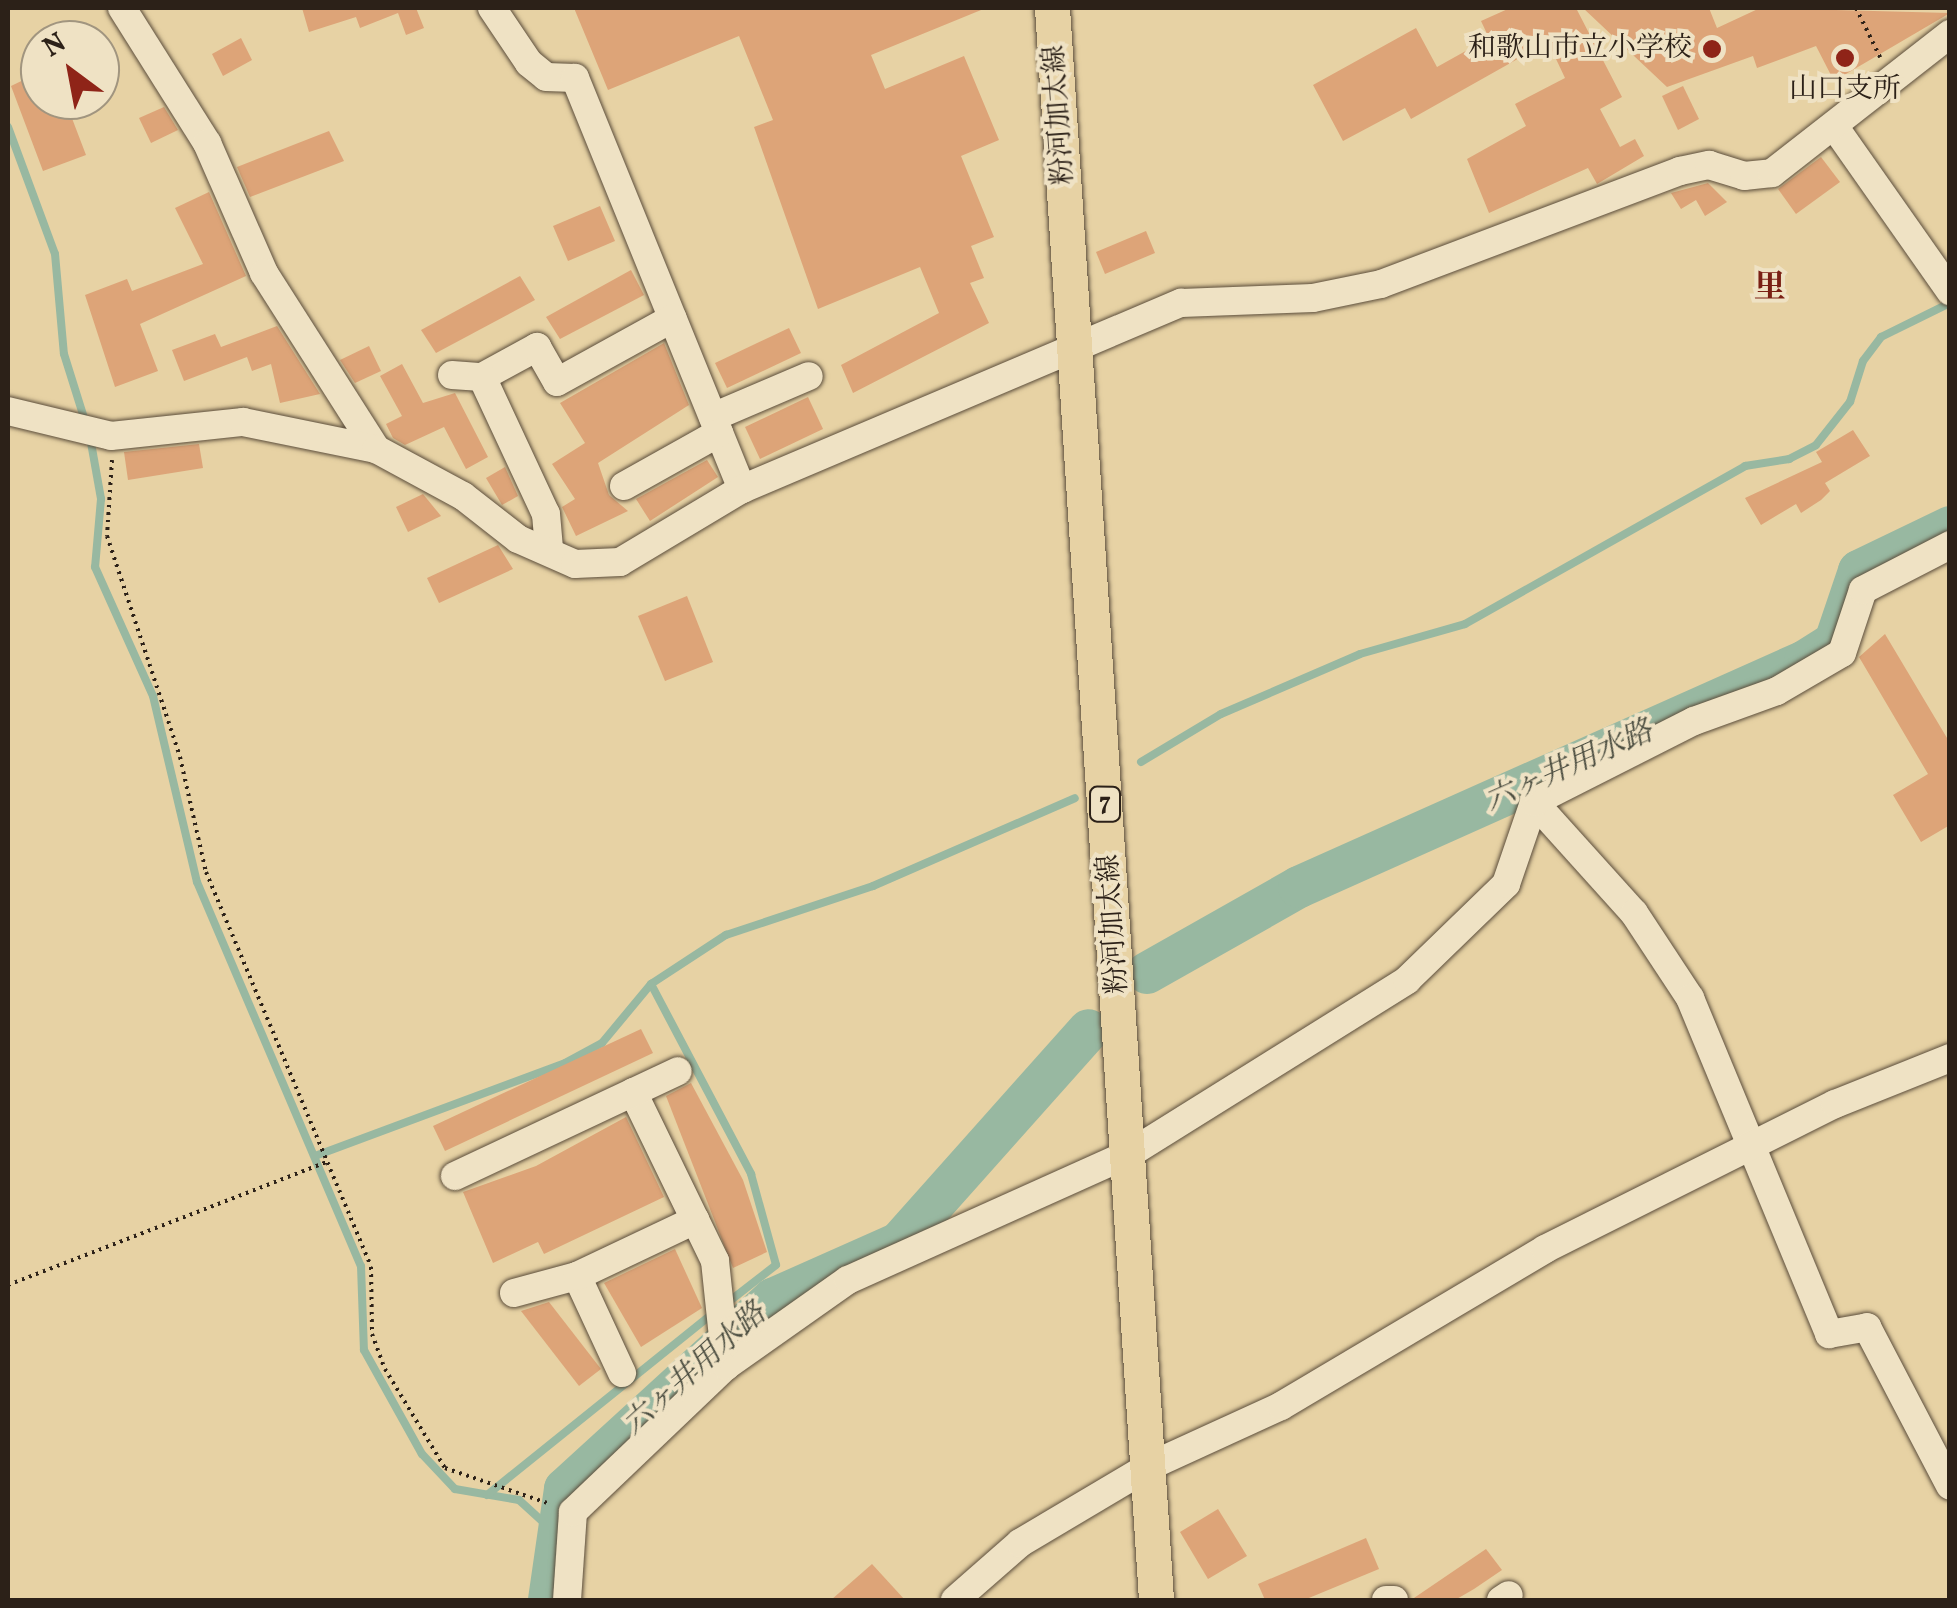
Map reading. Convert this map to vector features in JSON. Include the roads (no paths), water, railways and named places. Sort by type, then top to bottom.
[{"type":"main road","name":"粉河加太線","points":[[1052,8],[1156,1600]]},
{"type":"street","points":[[122,8],[207,144],[264,274],[376,449]]},
{"type":"street","points":[[492,8],[546,76],[575,78],[742,489]]},
{"type":"street","points":[[8,411],[111,436],[244,422],[376,449],[549,552],[575,564],[620,562],[742,489],[1180,303],[1313,298],[1381,284],[1680,171],[1709,165],[1744,176],[1772,173],[1950,34]]},
{"type":"street","points":[[1834,126],[1950,291]]},
{"type":"street","points":[[452,375],[482,376],[538,347],[558,382],[672,318]]},
{"type":"street","points":[[482,376],[546,514],[549,552]]},
{"type":"street","points":[[624,486],[716,425],[809,376]]},
{"type":"street","points":[[1534,802],[1694,721],[1778,692],[1842,653],[1863,590],[1950,545]]},
{"type":"street","points":[[567,1600],[573,1512],[726,1366],[848,1280],[1129,1154],[1406,980],[1463,934],[1522,856],[1534,802]]},
{"type":"street","points":[[1534,802],[1634,913],[1690,998],[1830,1334],[1867,1327],[1950,1486]]},
{"type":"street","points":[[955,1600],[1020,1543],[1148,1467],[1281,1406],[1545,1249],[1754,1146],[1950,1058]]},
{"type":"street","points":[[455,1176],[678,1071]]},
{"type":"street","points":[[633,1092],[695,1220],[722,1290],[726,1366]]},
{"type":"street","points":[[514,1293],[577,1276],[695,1220]]},
{"type":"street","points":[[577,1276],[622,1373]]},
{"type":"street","points":[[1386,1600],[1394,1600]]},
{"type":"waterway","points":[[8,127],[55,254],[64,354],[86,424]]},
{"type":"waterway","points":[[1141,762],[1221,714],[1360,654],[1465,624],[1745,466],[1789,459],[1816,445],[1850,402],[1863,361],[1881,337],[1946,305]]},
{"type":"waterway","points":[[90,437],[101,499],[95,567],[153,696],[197,882],[361,1266],[364,1350],[422,1454],[455,1489],[519,1500],[554,1532]]},
{"type":"waterway","name":"六ヶ井用水路","points":[[1147,973],[1299,887],[1805,661],[1835,642],[1859,571],[1950,527]]},
{"type":"waterway","points":[[315,1156],[565,1063],[602,1043],[651,984],[726,935],[873,886],[1075,798]]},
{"type":"waterway","points":[[651,984],[751,1174],[776,1265],[727,1303]]},
{"type":"waterway","name":"六ヶ井用水路","points":[[549,1600],[565,1489],[773,1299],[899,1243],[1089,1030]]},
{"type":"waterway","points":[[487,1495],[712,1314]]},
{"type":"place","name":"和歌山市立小学校","points":[[1712,49]]},
{"type":"place","name":"山口支所","points":[[1845,58]]},
{"type":"district","name":"里","points":[[1770,289]]}]
